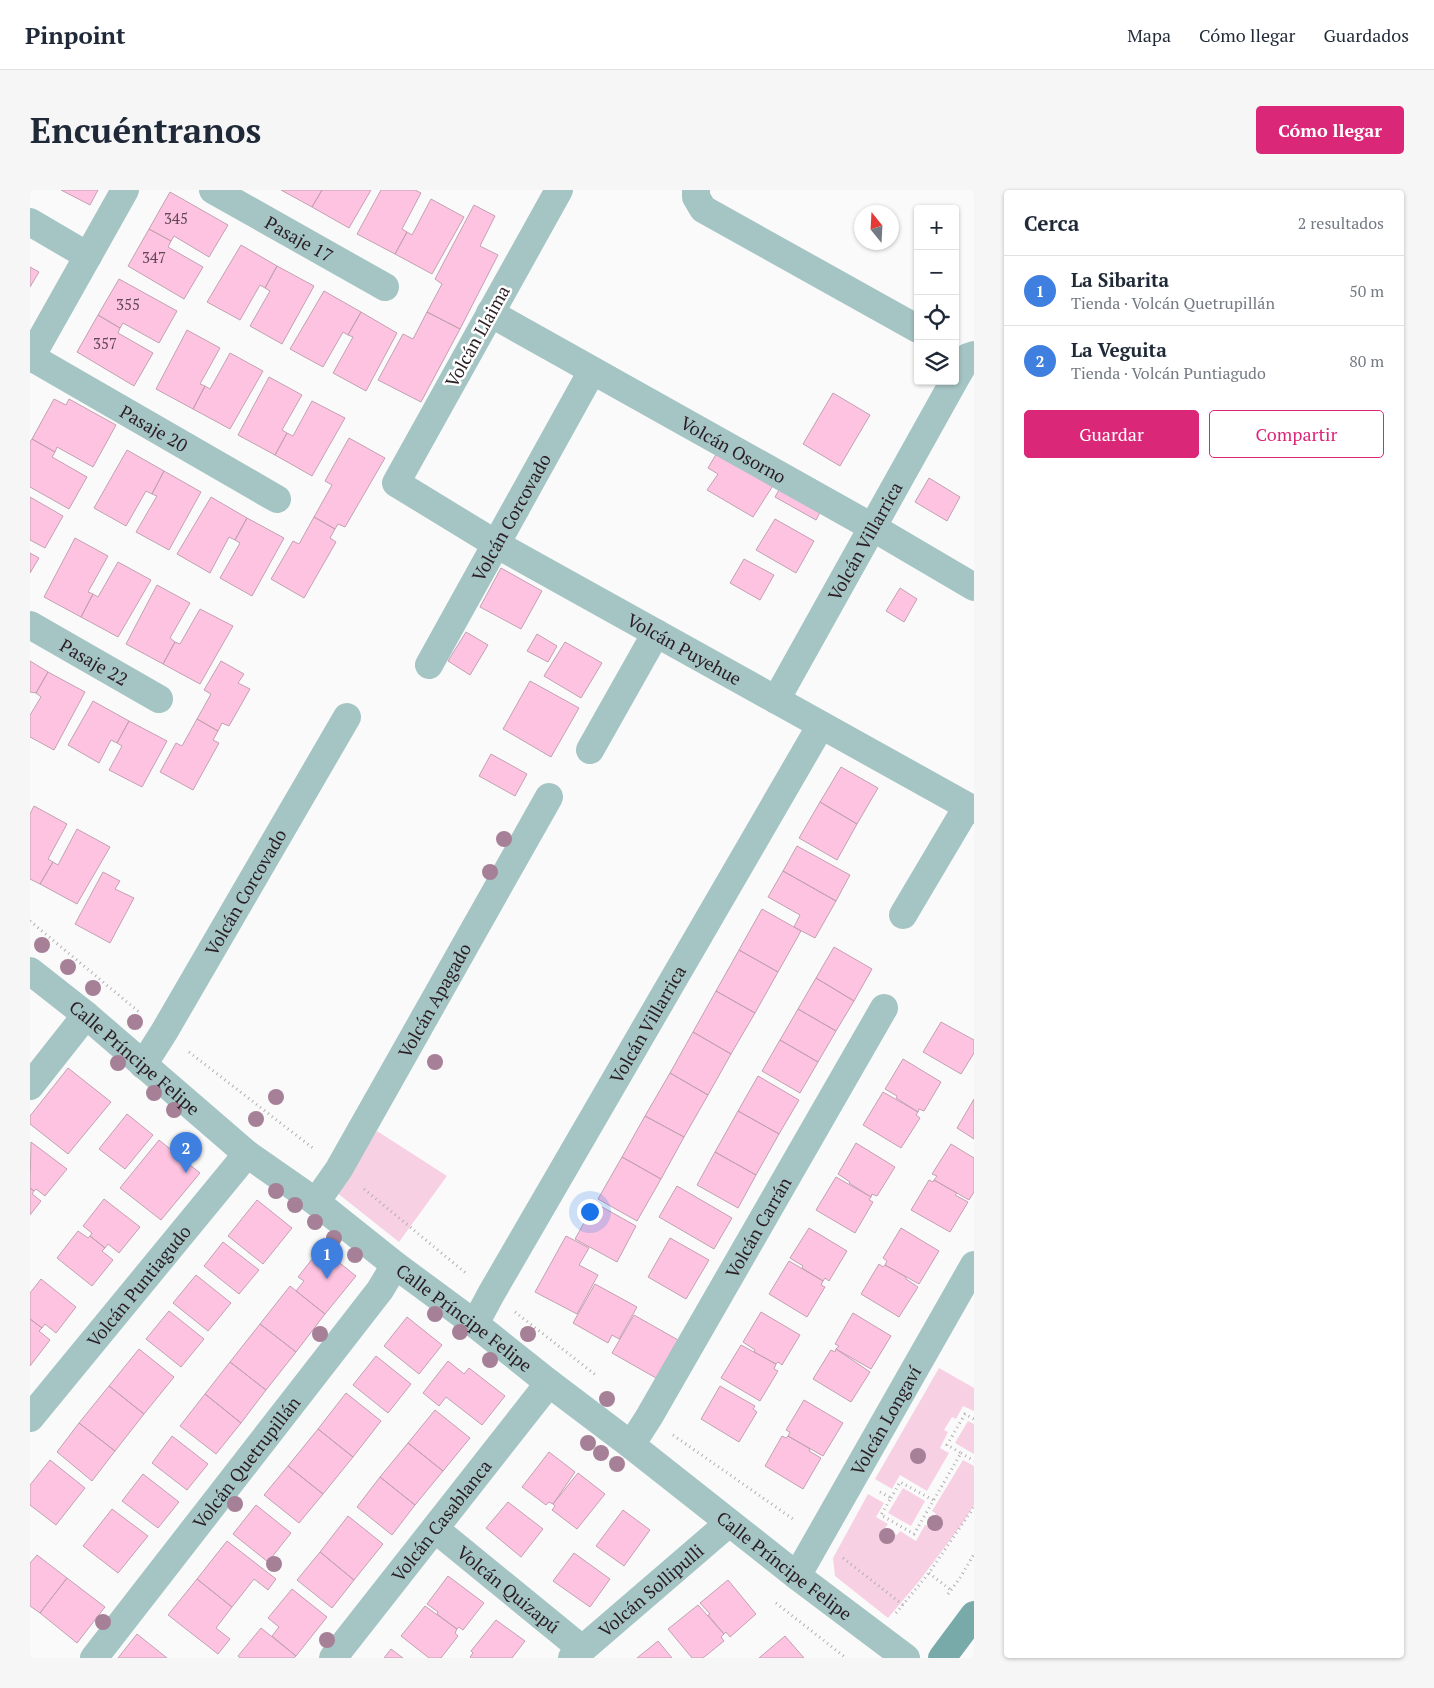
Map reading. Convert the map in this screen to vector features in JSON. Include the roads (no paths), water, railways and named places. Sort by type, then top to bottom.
[{"type":"main road","points":[[942,1658],[974,1615]]},
{"type":"street","points":[[31,358],[125,190]]},
{"type":"street","name":"Pasaje 17","points":[[212,190],[385,287]]},
{"type":"street","name":"Volcán Llaima","points":[[396,483],[559,190]]},
{"type":"street","points":[[696,190],[696,197],[703,209],[914,327]]},
{"type":"street","points":[[30,222],[88,256]]},
{"type":"street","name":"Volcán Osorno","points":[[490,313],[872,527],[974,587]]},
{"type":"street","name":"Pasaje 20","points":[[31,358],[277,499]]},
{"type":"street","name":"Volcán Villarrica","points":[[776,700],[961,364]]},
{"type":"street","name":"Volcán Corcovado","points":[[429,665],[592,371]]},
{"type":"street","name":"Volcán Puyehue","points":[[396,483],[496,544],[971,808]]},
{"type":"street","name":"Pasaje 22","points":[[30,625],[159,699]]},
{"type":"street","points":[[590,750],[656,633]]},
{"type":"street","name":"Volcán Corcovado","points":[[143,1065],[347,717]]},
{"type":"street","name":"Volcán Villarrica","points":[[476,1324],[491,1294],[822,725]]},
{"type":"street","name":"Volcán Apagado","points":[[316,1202],[339,1168],[549,797]]},
{"type":"street","points":[[903,915],[971,808]]},
{"type":"street","name":"Calle Príncipe Felipe","points":[[30,971],[86,1016],[247,1154],[316,1202],[395,1265],[476,1324],[797,1576],[906,1658]]},
{"type":"street","name":"Volcán Carrán","points":[[631,1445],[649,1418],[884,1008]]},
{"type":"street","points":[[30,1086],[86,1016]]},
{"type":"street","name":"Volcán Puntiagudo","points":[[30,1418],[247,1154]]},
{"type":"street","name":"Volcán Quetrupillán","points":[[94,1658],[380,1290],[395,1265]]},
{"type":"street","name":"Volcán Longaví","points":[[797,1576],[974,1265]]},
{"type":"street","name":"Volcán Casablanca","points":[[333,1658],[549,1383]]},
{"type":"street","name":"Volcán Sollipulli","points":[[577,1654],[729,1523]]},
{"type":"street","name":"Volcán Quizapú","points":[[435,1529],[577,1654]]},
{"type":"place","name":"La Veguita","points":[[186,1173]]},
{"type":"place","name":"La Sibarita","points":[[327,1279]]}]
